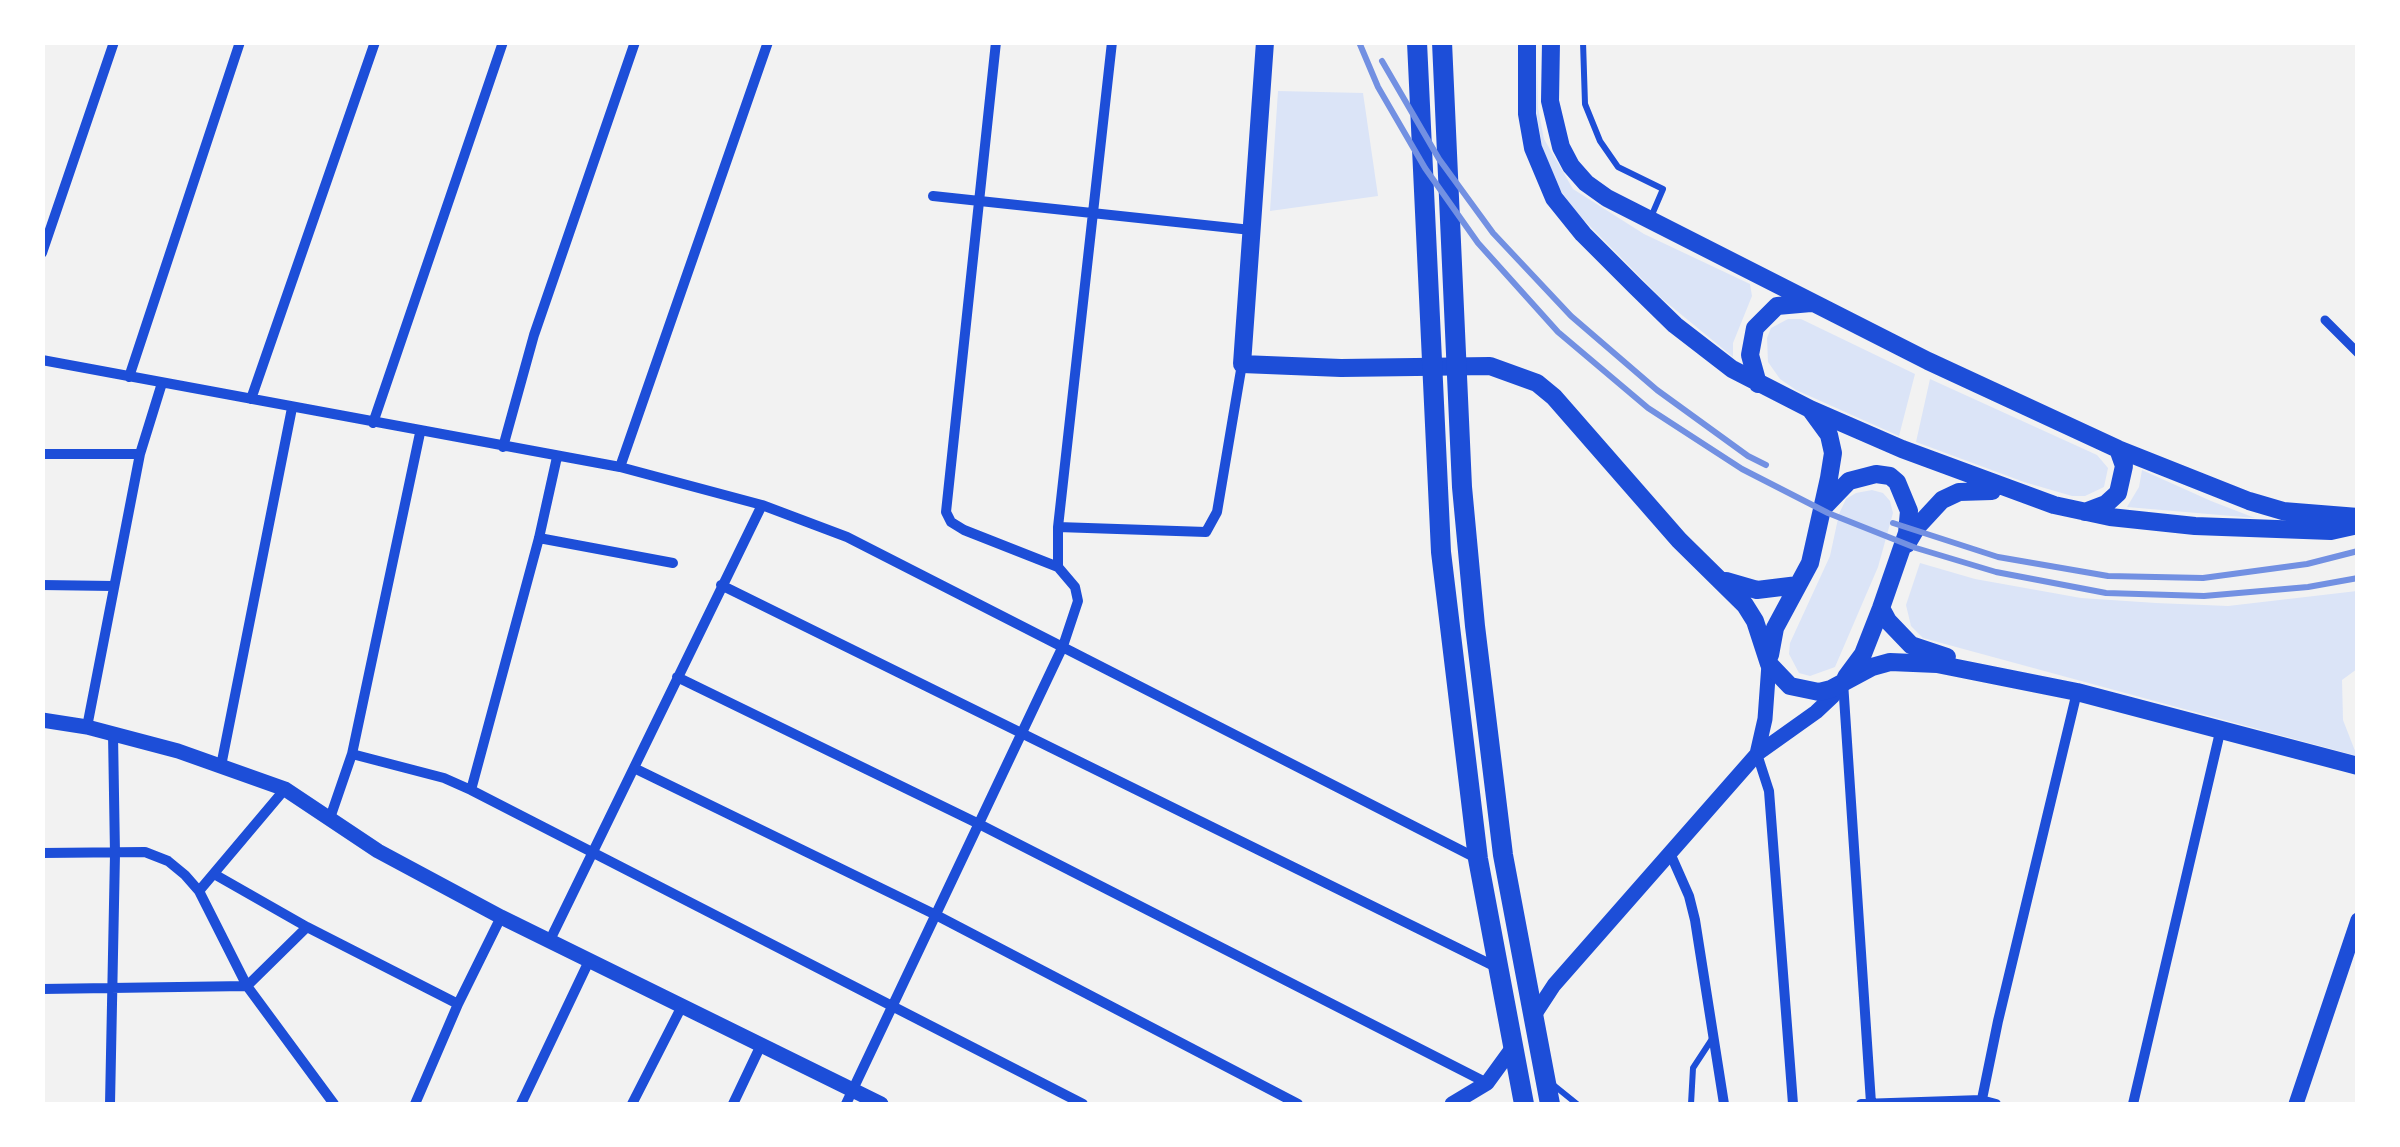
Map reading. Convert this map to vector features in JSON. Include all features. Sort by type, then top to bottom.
[{"type":"main road","points":[[1264,42],[1242,364],[1341,368],[1490,366],[1538,383],[1680,540],[1722,580],[1756,621],[1768,664],[1790,686],[1820,692],[1872,666],[1926,663],[2077,692],[2358,766]]},
{"type":"main road","points":[[1417,42],[1436,492],[1478,860],[1524,1104]]},
{"type":"main road","points":[[1442,42],[1462,487],[1503,855],[1550,1104]]},
{"type":"main road","points":[[1527,42],[1527,114],[1533,148],[1554,198],[1583,234],[1674,324],[1758,384],[2022,496]]},
{"type":"main road","points":[[1551,42],[1550,101],[1558,136],[1571,166],[1586,184],[1650,221],[1928,361],[2118,449],[2249,501],[2283,511],[2358,521]]},
{"type":"main road","points":[[1758,384],[1750,356],[1755,328],[1777,306],[1812,302]]},
{"type":"main road","points":[[1768,664],[1776,628],[1810,563],[1833,453],[1829,435],[1810,409]]},
{"type":"main road","points":[[2084,512],[2106,504],[2118,493],[2124,466],[2118,449]]},
{"type":"main road","points":[[1824,507],[1836,491],[1861,476],[1890,476],[1897,482],[1909,511],[1900,558]]},
{"type":"main road","points":[[1843,682],[1863,654],[1900,558],[1918,527],[1942,500],[1959,492],[1978,489],[2022,496],[2151,523],[2331,530],[2358,521]]},
{"type":"main road","points":[[1722,580],[1757,590],[1798,585]]},
{"type":"main road","points":[[1881,608],[1888,622],[1912,645],[1995,674]]},
{"type":"main road","points":[[1512,1050],[1536,1014]]},
{"type":"street","points":[[42,253],[114,42]]},
{"type":"street","points":[[129,377],[240,42]]},
{"type":"street","points":[[251,399],[375,42]]},
{"type":"street","points":[[372,423],[503,42]]},
{"type":"street","points":[[503,446],[534,334],[635,42]]},
{"type":"street","points":[[620,468],[768,42]]},
{"type":"street","points":[[849,1097],[1064,646],[1078,602],[1075,588],[1058,567],[964,530],[946,512],[996,42]]},
{"type":"street","points":[[1058,567],[1058,527],[1112,42]]},
{"type":"street","points":[[934,196],[1251,230]]},
{"type":"street","points":[[2324,320],[2358,352]]},
{"type":"street","points":[[42,360],[620,468],[762,505],[847,537],[1478,860]]},
{"type":"street","points":[[1058,527],[1206,532],[1217,512],[1242,364]]},
{"type":"street","points":[[87,726],[140,454],[162,383]]},
{"type":"street","points":[[221,766],[292,408]]},
{"type":"street","points":[[330,818],[352,754],[420,432]]},
{"type":"street","points":[[42,454],[140,454]]},
{"type":"street","points":[[472,790],[540,538],[557,458]]},
{"type":"street","points":[[549,942],[762,505]]},
{"type":"street","points":[[540,538],[673,563]]},
{"type":"street","points":[[42,585],[112,586]]},
{"type":"street","points":[[721,585],[1497,968]]},
{"type":"street","points":[[1768,664],[1767,708],[1758,754],[1769,791],[1793,1104]]},
{"type":"street","points":[[677,676],[979,824],[1486,1083]]},
{"type":"street","points":[[1536,1014],[1554,985],[1758,754],[1816,712],[1843,682]]},
{"type":"street","points":[[1843,682],[1871,1104]]},
{"type":"street","points":[[1981,1102],[2077,692]]},
{"type":"street","points":[[42,720],[87,726],[285,789],[378,851],[501,918],[761,1045],[849,1097],[881,1104]]},
{"type":"street","points":[[2133,1104],[2221,728]]},
{"type":"street","points":[[110,1104],[113,734]]},
{"type":"street","points":[[352,754],[444,778],[472,790],[1083,1104]]},
{"type":"street","points":[[634,768],[936,916],[1298,1104]]},
{"type":"street","points":[[198,891],[285,789]]},
{"type":"street","points":[[42,853],[145,852],[168,861],[198,891],[246,986],[334,1104]]},
{"type":"street","points":[[1670,853],[1695,920],[1724,1104]]},
{"type":"street","points":[[214,874],[307,927],[458,1004]]},
{"type":"street","points":[[415,1104],[501,918]]},
{"type":"street","points":[[2296,1104],[2358,920]]},
{"type":"street","points":[[42,990],[246,986],[307,927]]},
{"type":"street","points":[[520,1104],[588,961]]},
{"type":"street","points":[[632,1104],[682,1006]]},
{"type":"street","points":[[733,1104],[761,1045]]},
{"type":"street","points":[[1452,1104],[1486,1083],[1512,1050]]},
{"type":"street","points":[[1862,1104],[1996,1104]]},
{"type":"lane","points":[[1584,42],[1584,104],[1600,141],[1618,167],[1663,189],[1650,221]]},
{"type":"lane","points":[[1691,1104],[1693,1068],[1713,1038]]},
{"type":"lane","points":[[1546,1079],[1577,1104]]},
{"type":"shaded area","points":[[1537,57],[1538,108],[1544,139],[1573,189],[1644,234],[1750,284],[1752,296],[1733,343],[1733,357],[1661,298],[1575,211],[1558,187],[1542,146],[1536,109]]},
{"type":"shaded area","points":[[1278,91],[1363,93],[1378,196],[1270,211]]},
{"type":"shaded area","points":[[1788,319],[1801,319],[1915,374],[1899,436],[1796,390],[1780,379],[1768,362],[1767,338],[1771,328]]},
{"type":"shaded area","points":[[1930,379],[2097,455],[2108,468],[2104,487],[2085,496],[2072,496],[1916,442]]},
{"type":"shaded area","points":[[2142,470],[2255,518],[2127,507],[2139,487]]},
{"type":"shaded area","points":[[1872,490],[1883,493],[1893,513],[1878,567],[1835,667],[1810,676],[1799,673],[1789,654],[1790,643],[1830,556],[1839,514],[1846,499]]},
{"type":"shaded area","points":[[1920,563],[1975,579],[2081,598],[2156,603],[2228,606],[2357,591],[2357,669],[2342,680],[2343,720],[2357,756],[1923,638],[1911,626],[1906,605]]},
{"type":"railway","points":[[1359,42],[1378,87],[1425,168],[1478,243],[1558,332],[1648,408],[1742,469],[1828,513],[1916,548],[1996,572],[2106,593],[2204,596],[2308,587],[2358,578]]},
{"type":"railway","points":[[1382,61],[1439,159],[1493,233],[1571,316],[1657,390],[1766,465]]},
{"type":"railway","points":[[1893,523],[1998,557],[2108,576],[2203,578],[2307,564],[2358,551]]}]
